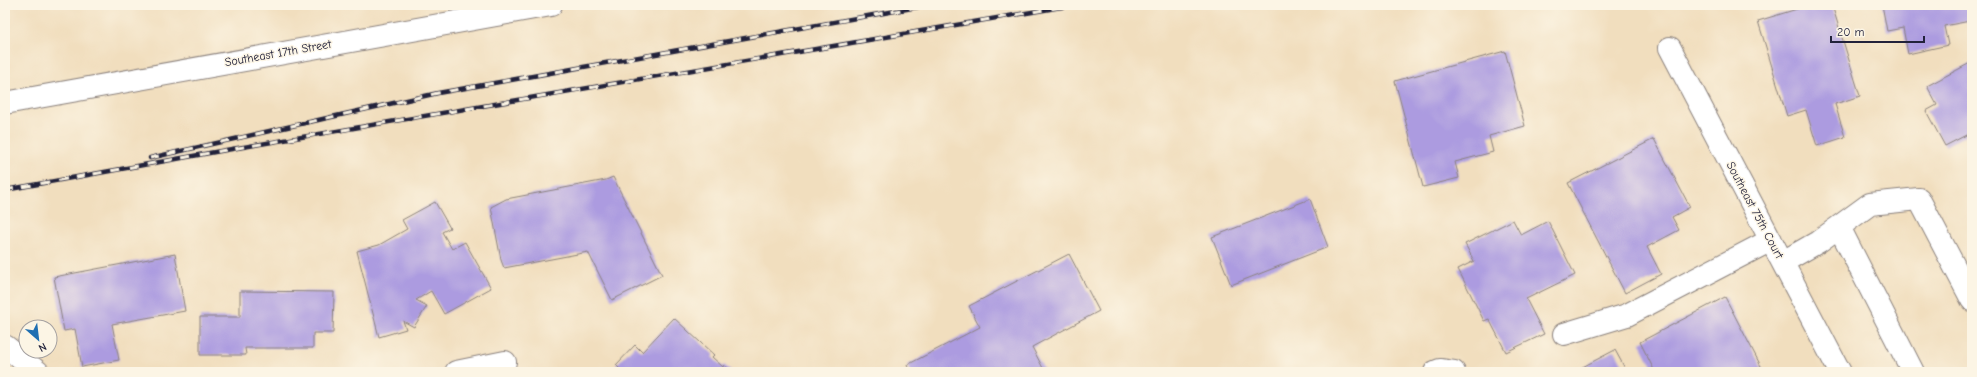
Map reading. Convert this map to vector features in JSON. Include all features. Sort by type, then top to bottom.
[{"type":"street","name":"Southeast 17th Street","points":[[5,103],[551,5]]},
{"type":"street","name":"Southeast 75th Court","points":[[1670,48],[1783,262],[1833,369]]},
{"type":"street","points":[[1783,262],[1818,242],[1870,204],[1918,199],[1972,300]]},
{"type":"street","points":[[1839,227],[1913,372]]},
{"type":"street","points":[[1564,334],[1627,315],[1771,240]]},
{"type":"street","points":[[5,346],[38,372]]},
{"type":"street","points":[[456,372],[505,362],[496,372]]},
{"type":"street","points":[[1435,372],[1440,370],[1454,372]]},
{"type":"building","points":[[1810,5],[1832,5],[1860,96],[1835,104],[1845,137],[1817,146],[1806,110],[1787,116],[1758,21]]},
{"type":"building","points":[[1882,5],[1967,5],[1970,21],[1944,26],[1948,45],[1908,54],[1903,28],[1887,31]]},
{"type":"building","points":[[1505,51],[1525,126],[1489,136],[1493,152],[1455,162],[1459,178],[1423,187],[1395,81]]},
{"type":"building","points":[[1972,62],[1972,132],[1945,146],[1926,111],[1937,105],[1927,86]]},
{"type":"building","points":[[1654,139],[1690,207],[1672,217],[1679,230],[1647,247],[1661,274],[1625,293],[1568,183]]},
{"type":"building","points":[[613,177],[662,275],[612,300],[588,252],[504,268],[501,260],[491,207],[506,199],[606,180]]},
{"type":"building","points":[[1310,199],[1328,247],[1231,285],[1212,237]]},
{"type":"building","points":[[435,202],[450,228],[442,232],[452,249],[465,242],[491,288],[444,314],[431,291],[416,300],[427,306],[414,327],[403,321],[406,329],[379,337],[357,251],[379,245],[407,229],[402,220]]},
{"type":"building","points":[[1513,220],[1521,235],[1548,221],[1575,275],[1526,299],[1544,334],[1506,352],[1489,319],[1484,321],[1458,269],[1474,261],[1465,244]]},
{"type":"building","points":[[175,254],[185,311],[112,324],[119,360],[82,367],[75,329],[64,331],[54,277]]},
{"type":"building","points":[[1069,254],[1099,311],[1032,347],[1045,372],[1001,372],[999,368],[991,372],[910,372],[907,365],[980,327],[969,306]]},
{"type":"building","points":[[240,291],[334,292],[333,333],[313,333],[313,348],[245,348],[246,355],[200,355],[200,317],[240,317]]},
{"type":"building","points":[[1725,297],[1764,372],[1655,372],[1640,342]]},
{"type":"building","points":[[674,318],[714,355],[712,357],[723,367],[724,365],[732,372],[623,372],[616,365],[635,345],[642,352]]},
{"type":"building","points":[[1615,350],[1627,372],[1573,372]]},
{"type":"railway","points":[[150,158],[438,93],[929,5]]},
{"type":"railway","points":[[5,190],[226,150],[1073,5]]}]
